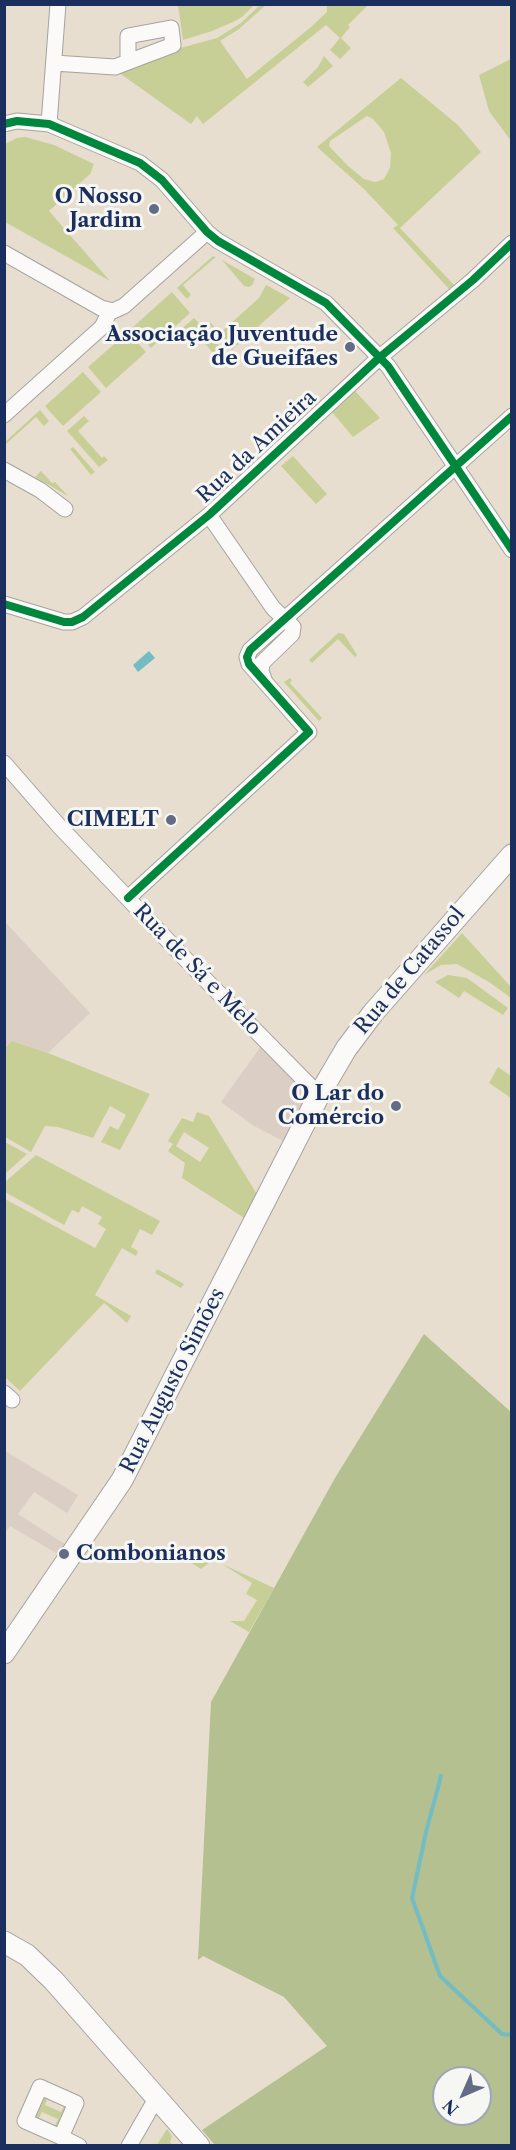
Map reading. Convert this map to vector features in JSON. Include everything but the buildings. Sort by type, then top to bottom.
[{"type":"main road","name":"Rua de Catassol","points":[[319,1095],[346,1049],[373,1013],[512,855]]},
{"type":"main road","name":"Rua Augusto Simões","points":[[4,1653],[105,1507],[134,1458],[319,1095]]},
{"type":"main road","points":[[4,1942],[31,1958],[54,1981],[199,2145]]},
{"type":"street","points":[[49,124],[58,4]]},
{"type":"street","points":[[54,63],[115,67],[129,62]]},
{"type":"street","points":[[4,124],[23,121],[63,128],[147,168],[162,180],[207,232],[229,248],[321,299],[388,366],[512,550]]},
{"type":"street","points":[[4,253],[110,311],[124,306],[207,232]]},
{"type":"street","name":"Rua da Amieira","points":[[4,604],[64,622],[76,621],[209,516],[380,357],[473,280],[512,243]]},
{"type":"street","points":[[4,414],[96,333],[105,323],[110,311]]},
{"type":"street","points":[[128,898],[309,732],[249,664],[248,653],[512,416]]},
{"type":"street","points":[[4,470],[40,490],[65,509]]},
{"type":"street","points":[[209,516],[273,608],[285,618]]},
{"type":"street","name":"Rua de Sá e Melo","points":[[7,772],[319,1095]]},
{"type":"street","points":[[129,2145],[157,2097]]},
{"type":"street","points":[[61,2137],[79,2145]]},
{"type":"shaded area","points":[[5,922],[90,1013],[48,1053],[12,1041],[5,1048]]},
{"type":"shaded area","points":[[264,1042],[310,1089],[291,1145],[254,1126],[221,1102]]},
{"type":"shaded area","points":[[5,1451],[78,1495],[67,1513],[34,1492],[18,1514],[74,1550],[68,1560],[10,1526],[5,1533]]},
{"type":"green space","points":[[178,4],[254,5],[233,22],[183,40]]},
{"type":"green space","points":[[365,4],[367,6],[348,25],[350,27],[341,38],[351,48],[340,59],[330,50],[340,38],[326,25],[203,124],[197,116],[191,124],[118,72],[184,47],[217,38],[241,23],[260,5],[266,5],[239,29],[220,41],[247,79],[311,27],[327,12],[327,5]]},
{"type":"green space","points":[[324,56],[333,66],[308,87],[303,82],[318,67]]},
{"type":"green space","points":[[511,59],[511,141],[489,111],[479,75]]},
{"type":"green space","points":[[401,78],[458,125],[481,152],[400,228],[455,286],[450,290],[393,228],[398,225],[364,189],[317,147]],"holes":[[[367,116],[373,119],[384,132],[391,153],[390,168],[384,179],[375,182],[364,179],[329,146],[330,141]]]},
{"type":"green space","points":[[25,137],[54,145],[94,164],[90,174],[49,211],[110,281],[5,222],[5,144]]},
{"type":"green space","points":[[213,256],[216,257],[183,285],[191,295],[187,299],[177,288]]},
{"type":"green space","points":[[222,260],[255,279],[252,285],[244,286]]},
{"type":"green space","points":[[266,285],[290,298],[232,350],[209,324],[211,323],[220,333],[259,298]]},
{"type":"green space","points":[[172,292],[190,313],[151,348],[133,327]]},
{"type":"green space","points":[[194,318],[227,354],[218,362],[216,356],[192,329],[182,338],[177,333]]},
{"type":"green space","points":[[128,332],[146,352],[106,388],[88,367]]},
{"type":"green space","points":[[83,372],[101,392],[63,426],[45,406]]},
{"type":"green space","points":[[355,391],[380,418],[353,437],[332,412]]},
{"type":"green space","points":[[40,410],[49,421],[44,426],[36,417],[5,445],[5,442]]},
{"type":"green space","points":[[84,416],[89,421],[78,431],[102,458],[104,456],[108,460],[99,467],[67,431]]},
{"type":"green space","points":[[73,447],[95,472],[91,475],[70,449]]},
{"type":"green space","points":[[293,456],[327,494],[316,504],[281,466]]},
{"type":"green space","points":[[41,471],[52,483],[55,482],[68,496],[35,477]]},
{"type":"green space","points":[[338,633],[344,634],[357,655],[355,657],[338,639],[312,663],[309,660]]},
{"type":"green space","points":[[290,678],[292,680],[290,683],[322,718],[319,721],[284,682]]},
{"type":"green space","points":[[462,933],[511,987],[511,998],[489,982],[457,964],[441,965],[424,975]]},
{"type":"green space","points":[[448,975],[467,978],[508,1008],[503,1015],[464,991],[459,998],[435,982]]},
{"type":"green space","points":[[12,1041],[150,1094],[120,1150],[101,1142],[110,1126],[118,1130],[126,1115],[110,1106],[93,1138],[58,1127],[45,1126],[31,1152],[5,1137],[5,1048]]},
{"type":"green space","points":[[498,1067],[511,1076],[511,1098],[489,1083]]},
{"type":"green space","points":[[197,1112],[209,1116],[258,1196],[246,1219],[182,1178],[185,1163],[168,1151],[173,1144],[168,1141],[182,1118],[193,1122]],"holes":[[[184,1132],[209,1148],[200,1162],[176,1146]]]},
{"type":"green space","points":[[5,1142],[27,1154],[5,1174]]},
{"type":"green space","points":[[36,1155],[160,1221],[152,1235],[140,1229],[131,1247],[138,1251],[136,1256],[122,1248],[95,1295],[131,1316],[127,1323],[104,1303],[20,1391],[5,1377],[5,1199],[95,1248],[106,1229],[98,1224],[102,1217],[82,1206],[79,1213],[72,1210],[64,1225],[5,1192],[5,1182]]},
{"type":"green space","points":[[157,1269],[184,1284],[181,1288],[155,1273]]},
{"type":"green space","points":[[424,1334],[511,1412],[511,2145],[215,2145],[202,2130],[327,2046],[284,1997],[203,1956],[198,1960],[211,1702],[335,1478]]},
{"type":"green space","points":[[188,1548],[217,1561],[201,1569],[182,1557]]},
{"type":"green space","points":[[222,1564],[274,1588],[249,1632],[230,1621],[244,1621],[257,1600],[246,1594],[252,1583]]},
{"type":"green space","points":[[45,2097],[48,2097],[45,2105],[61,2112],[65,2104],[66,2106],[57,2128],[54,2128],[58,2119],[42,2112],[38,2120],[35,2117]]},
{"type":"green space","points":[[167,2129],[172,2136],[170,2142],[173,2145],[157,2145]]},
{"type":"water","points":[[149,651],[155,658],[138,672],[133,665]]},
{"type":"waterway","points":[[441,1776],[412,1898],[440,1976],[502,2034],[512,2035]]},
{"type":"cycle path","points":[[4,124],[17,121],[49,124],[140,163],[162,180],[207,232],[218,241],[326,303],[388,366],[512,550]]},
{"type":"cycle path","points":[[4,604],[64,622],[72,622],[83,617],[209,515],[380,357],[473,280],[512,243]]},
{"type":"cycle path","points":[[128,898],[309,732],[249,664],[247,657],[250,650],[512,416]]},
{"type":"place","name":"O Nosso Jardim","points":[[154,209]]},
{"type":"place","name":"Associação Juventude de Gueifães","points":[[350,347]]},
{"type":"place","name":"CIMELT","points":[[171,820]]},
{"type":"place","name":"O Lar do Comércio","points":[[396,1106]]},
{"type":"place","name":"Combonianos","points":[[64,1554]]}]
